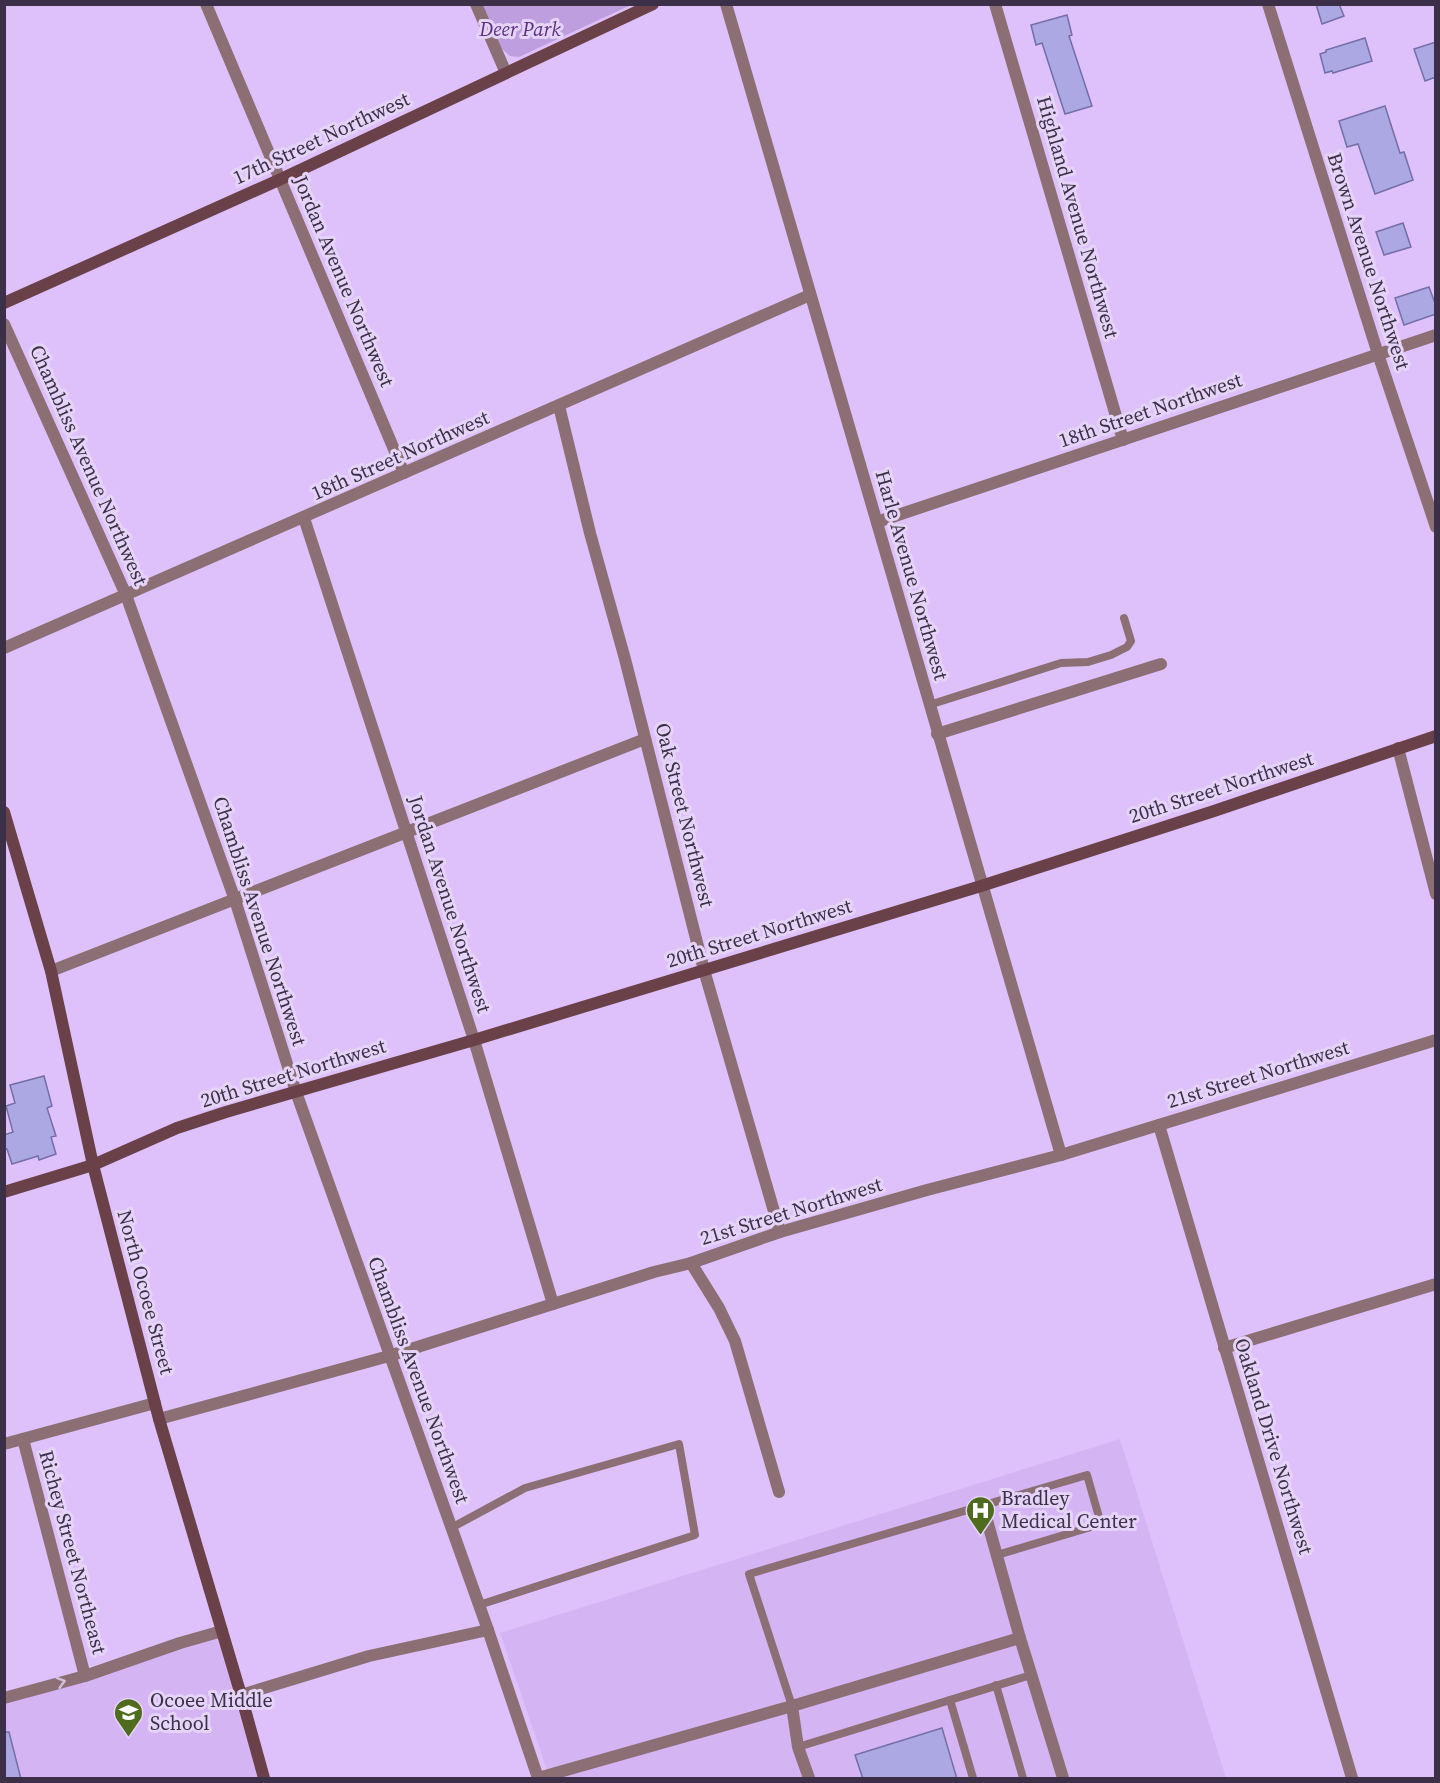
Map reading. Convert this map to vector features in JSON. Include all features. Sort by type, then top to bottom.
[{"type":"street","name":"Jordan Avenue Northwest","points":[[206,4],[404,473]]},
{"type":"street","points":[[476,4],[506,73]]},
{"type":"street","name":"17th Street Northwest","points":[[4,303],[281,179],[653,4]]},
{"type":"street","name":"Harle Avenue Northwest","points":[[726,4],[1061,1155]]},
{"type":"street","name":"Highland Avenue Northwest","points":[[995,4],[1123,440]]},
{"type":"street","name":"Brown Avenue Northwest","points":[[1268,4],[1378,354],[1436,528]]},
{"type":"street","name":"18th Street Northwest","points":[[4,648],[810,294]]},
{"type":"street","name":"Chambliss Avenue Northwest","points":[[4,324],[126,596],[235,900],[296,1092],[488,1630],[538,1778]]},
{"type":"street","name":"18th Street Northwest","points":[[876,522],[1436,335]]},
{"type":"street","name":"Oak Street Northwest","points":[[558,406],[704,970],[780,1232]]},
{"type":"street","name":"Jordan Avenue Northwest","points":[[304,518],[474,1040],[553,1304]]},
{"type":"street","points":[[937,734],[1161,664]]},
{"type":"street","name":"20th Street Northwest","points":[[4,1192],[93,1165],[177,1128],[981,886],[1436,736]]},
{"type":"street","points":[[51,971],[645,739]]},
{"type":"street","points":[[1398,748],[1436,894]]},
{"type":"street","name":"North Ocoee Street","points":[[4,812],[51,971],[93,1165],[159,1419],[264,1779]]},
{"type":"street","name":"21st Street Northwest","points":[[159,1419],[389,1356],[654,1272],[691,1263],[780,1232],[1061,1155],[1436,1040]]},
{"type":"street","name":"Oakland Drive Northwest","points":[[1159,1125],[1352,1779]]},
{"type":"street","points":[[691,1263],[719,1308],[735,1341],[779,1492]]},
{"type":"street","points":[[1224,1348],[1436,1284]]},
{"type":"street","points":[[4,1444],[155,1403]]},
{"type":"street","name":"Richey Street Northeast","points":[[23,1439],[85,1676]]},
{"type":"street","points":[[983,1506],[1063,1779]]},
{"type":"street","points":[[241,1695],[369,1656],[488,1630]]},
{"type":"street","points":[[4,1698],[85,1676],[222,1631]]},
{"type":"street","points":[[538,1778],[1020,1638]]},
{"type":"street","points":[[792,1706],[798,1747],[809,1779]]},
{"type":"lane","points":[[929,705],[1061,663],[1088,662],[1111,655],[1127,647],[1131,641],[1124,618]]},
{"type":"lane","points":[[451,1528],[525,1488],[679,1444],[695,1535],[479,1605]]},
{"type":"lane","points":[[792,1706],[749,1574],[1087,1475],[1101,1524],[997,1555]]},
{"type":"lane","points":[[798,1747],[1031,1675]]},
{"type":"lane","points":[[996,1685],[1023,1779]]},
{"type":"lane","points":[[950,1700],[974,1779]]},
{"type":"shaded area","name":"Bradley Medical Center","points":[[1120,1439],[1226,1778],[550,1778],[500,1633]]},
{"type":"shaded area","name":"Ocoee Middle School","points":[[222,1631],[264,1778],[5,1778],[5,1698]]},
{"type":"green space","name":"Deer Park","points":[[483,5],[631,5],[519,57],[510,56],[502,49]]},
{"type":"building","points":[[1316,4],[1339,4],[1344,16],[1322,24]]},
{"type":"building","points":[[1067,15],[1072,35],[1069,36],[1092,106],[1065,114],[1042,43],[1036,45],[1031,25]]},
{"type":"building","points":[[1365,38],[1372,61],[1333,73],[1332,71],[1325,73],[1320,54]]},
{"type":"building","points":[[1436,42],[1436,77],[1425,81],[1414,49]]},
{"type":"building","points":[[1385,106],[1400,153],[1404,152],[1413,180],[1375,194],[1358,144],[1347,147],[1339,121]]},
{"type":"building","points":[[1403,223],[1411,247],[1384,255],[1376,232]]},
{"type":"building","points":[[1429,287],[1436,306],[1436,314],[1404,325],[1395,298]]},
{"type":"building","points":[[44,1076],[52,1106],[47,1108],[56,1136],[51,1137],[56,1154],[39,1160],[38,1156],[12,1164],[7,1149],[4,1150],[4,1135],[13,1132],[6,1106],[15,1103],[10,1085]]},
{"type":"building","points":[[942,1728],[957,1779],[863,1779],[855,1755]]},
{"type":"building","points":[[4,1732],[9,1732],[21,1779],[4,1779]]},
{"type":"place","name":"Bradley Medical Center","points":[[980,1536]]},
{"type":"place","name":"Ocoee Middle School","points":[[129,1738]]}]
